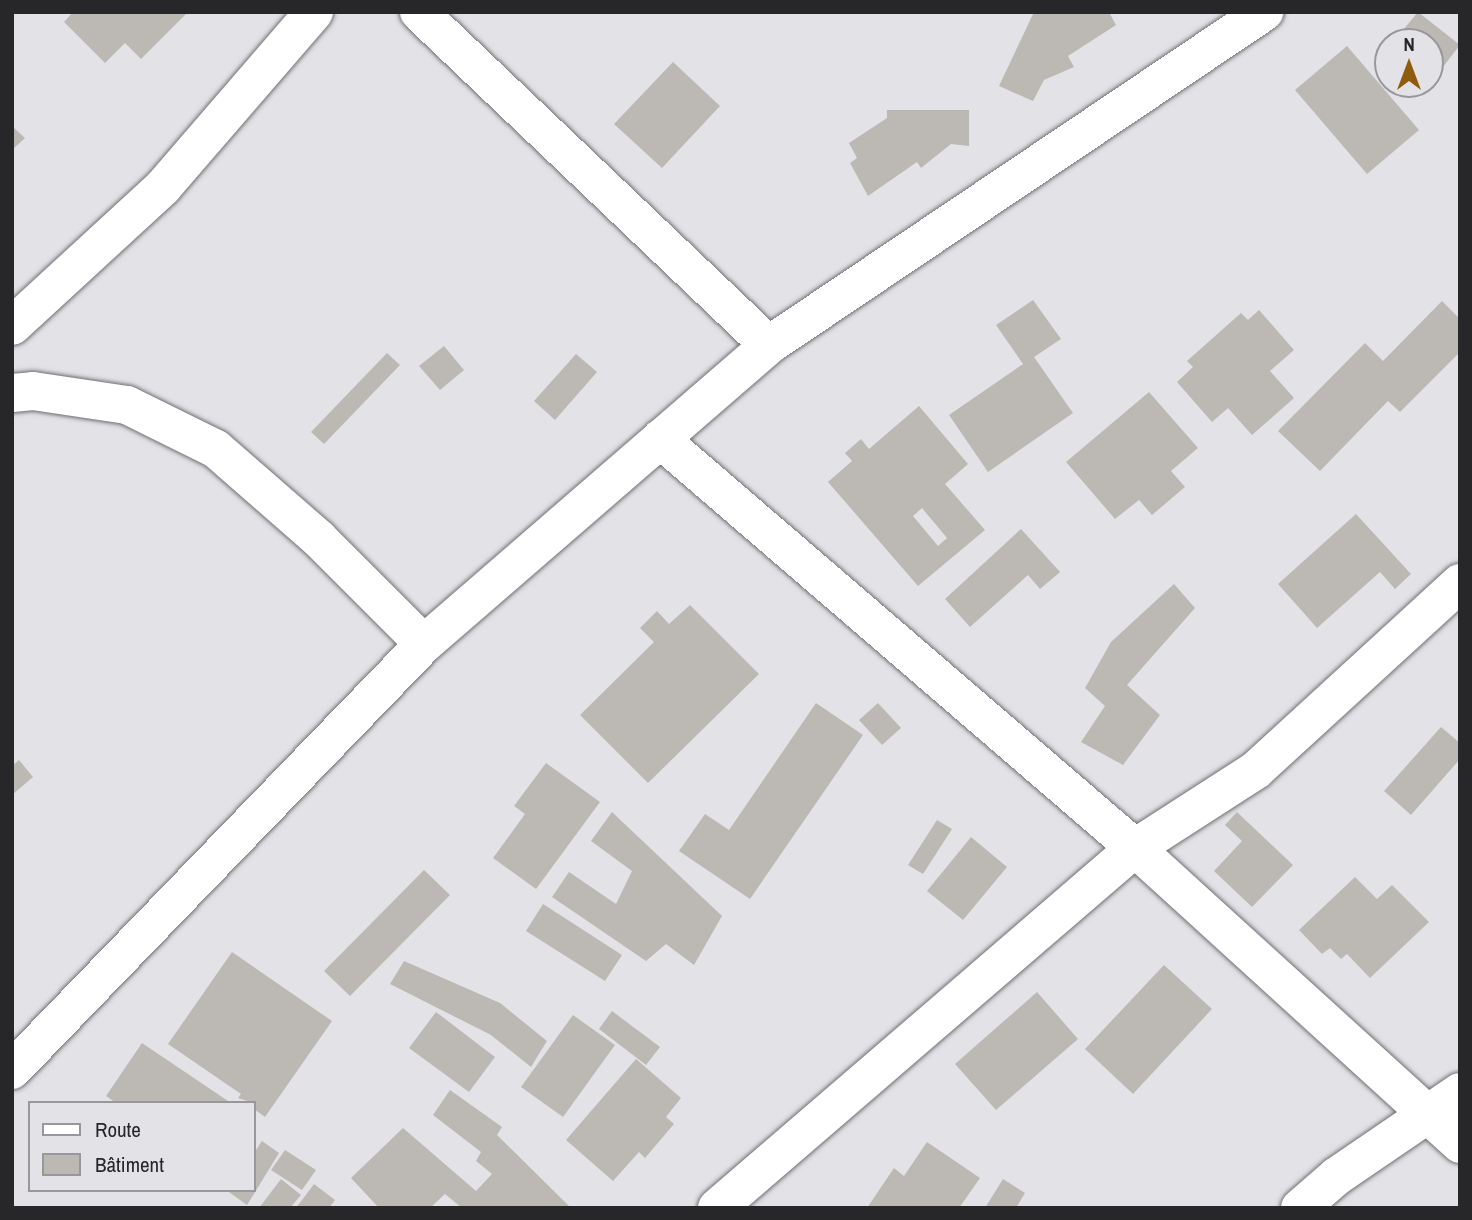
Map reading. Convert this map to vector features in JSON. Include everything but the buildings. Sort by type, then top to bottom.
[{"type":"street","points":[[12,326],[163,187],[314,12]]},
{"type":"street","points":[[419,12],[769,345]]},
{"type":"street","points":[[12,1070],[424,643],[769,345],[1264,12]]},
{"type":"street","points":[[12,393],[33,391],[127,405],[216,449],[319,539],[424,643]]},
{"type":"street","points":[[660,439],[1135,848],[1445,1102],[1460,1144]]},
{"type":"street","points":[[717,1208],[1135,848],[1256,770],[1460,583]]},
{"type":"street","points":[[1300,1208],[1445,1102]]}]
